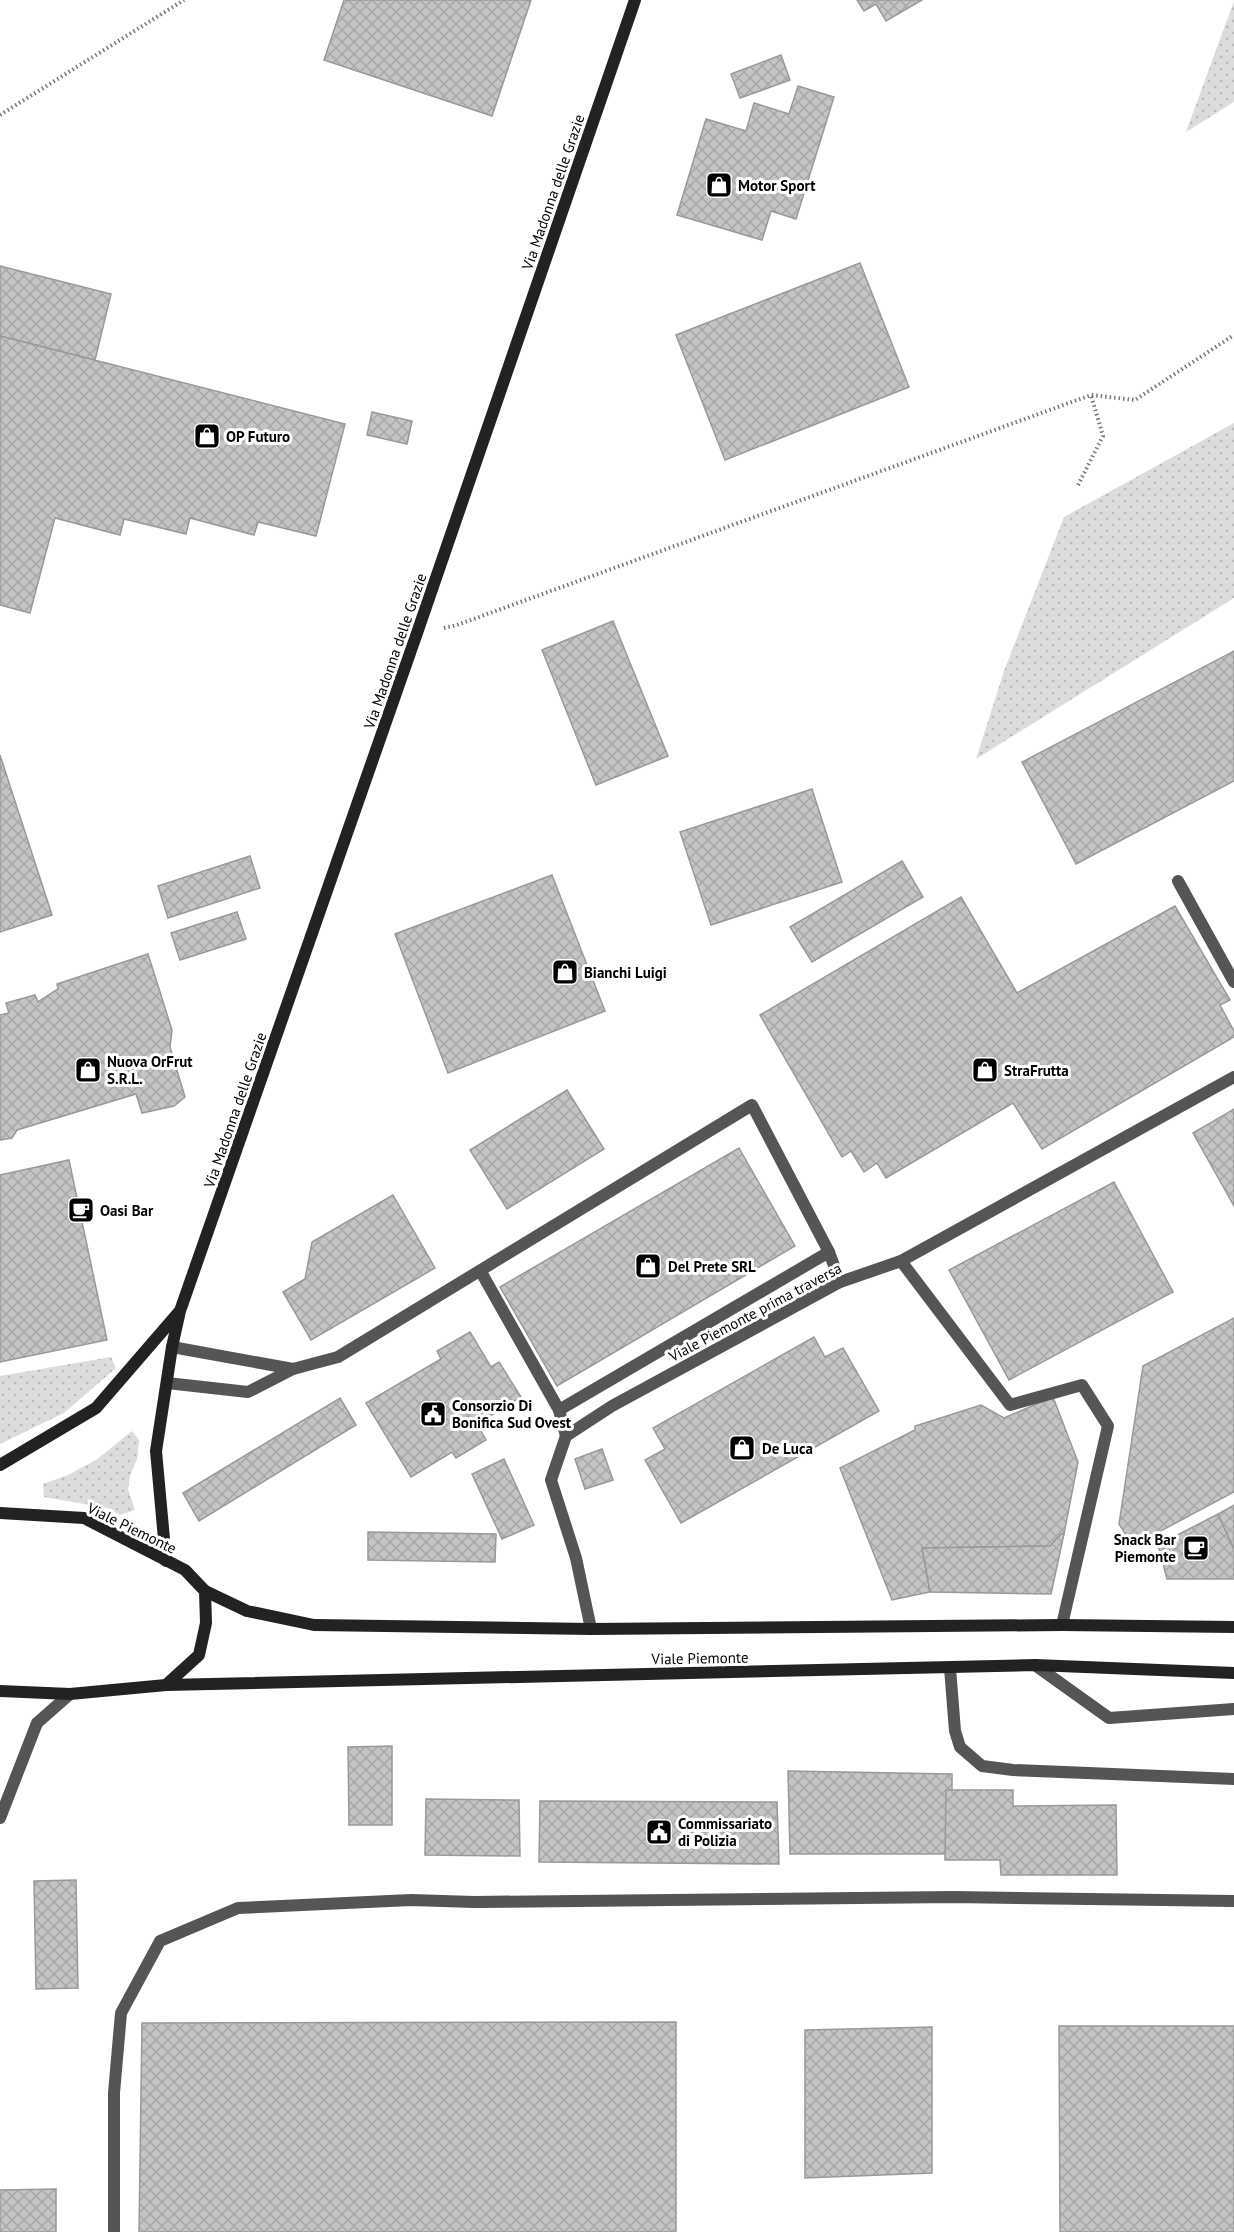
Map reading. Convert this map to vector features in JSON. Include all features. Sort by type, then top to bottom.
[{"type":"street","name":"Via Madonna delle Grazie","points":[[180,1311],[635,0]]},
{"type":"street","points":[[1178,880],[1234,982]]},
{"type":"street","name":"Viale Piemonte prima traversa","points":[[566,1436],[612,1406],[840,1282],[902,1261],[1234,1077]]},
{"type":"street","points":[[167,1383],[248,1392],[293,1370],[338,1358],[752,1105],[830,1252],[840,1282]]},
{"type":"street","points":[[559,1410],[830,1252]]},
{"type":"street","points":[[902,1261],[1010,1405],[1082,1385],[1108,1426],[1062,1625]]},
{"type":"street","points":[[480,1272],[559,1410],[566,1436],[551,1480],[576,1558],[591,1629]]},
{"type":"street","points":[[166,1561],[156,1451],[172,1347],[180,1311]]},
{"type":"street","points":[[0,1465],[96,1408],[180,1311]]},
{"type":"street","points":[[172,1347],[293,1370]]},
{"type":"street","name":"Viale Piemonte","points":[[0,1513],[84,1518],[184,1570],[205,1591],[247,1611],[314,1625],[591,1629],[1062,1625],[1234,1627]]},
{"type":"street","points":[[166,1685],[199,1655],[206,1623],[205,1591]]},
{"type":"street","points":[[1035,1665],[1109,1718],[1234,1709]]},
{"type":"street","name":"Viale Piemonte","points":[[2,1690],[70,1694],[166,1685],[1035,1665],[1234,1673]]},
{"type":"street","points":[[951,1668],[956,1731],[960,1748],[982,1766],[1013,1770],[1234,1779]]},
{"type":"street","points":[[0,1818],[37,1723],[70,1694]]},
{"type":"street","points":[[114,2232],[114,2094],[121,2013],[160,1941],[238,1908],[411,1900],[522,1902],[954,1897],[1234,1901]]},
{"type":"path","points":[[0,115],[184,0]]},
{"type":"path","points":[[417,633],[468,621],[1091,395],[1135,400],[1234,335]]},
{"type":"path","points":[[1078,485],[1103,436],[1091,395]]},
{"type":"shaded area","points":[[1234,1],[1234,102],[1186,132]]},
{"type":"shaded area","points":[[1234,423],[1234,598],[976,759],[1004,671],[1064,517]]},
{"type":"shaded area","points":[[111,1357],[116,1368],[64,1413],[0,1444],[0,1376]]},
{"type":"shaded area","points":[[132,1431],[139,1440],[137,1459],[130,1476],[128,1489],[135,1510],[120,1515],[107,1508],[44,1497],[43,1484],[68,1475],[96,1460]]},
{"type":"building","points":[[344,0],[531,0],[492,116],[324,60]]},
{"type":"building","points":[[857,0],[922,0],[886,21],[876,4],[864,11]]},
{"type":"building","points":[[781,55],[790,80],[740,98],[731,74]]},
{"type":"building","points":[[798,86],[834,97],[796,219],[771,211],[762,240],[677,215],[706,119],[746,131],[754,103],[789,114]]},
{"type":"building","points":[[860,263],[909,387],[725,460],[676,335]]},
{"type":"building","points":[[0,266],[111,294],[95,360],[0,336]]},
{"type":"building","points":[[0,336],[345,424],[316,536],[258,522],[254,535],[190,518],[186,534],[124,519],[120,535],[55,518],[30,613],[0,605]]},
{"type":"building","points":[[372,412],[412,421],[407,444],[367,435]]},
{"type":"building","points":[[613,621],[668,756],[596,785],[542,650]]},
{"type":"building","points":[[1234,651],[1234,781],[1076,864],[1022,762]]},
{"type":"building","points":[[0,755],[52,915],[0,932]]},
{"type":"building","points":[[812,789],[842,882],[711,925],[680,832]]},
{"type":"building","points":[[250,856],[260,888],[168,918],[158,886]]},
{"type":"building","points":[[902,861],[923,897],[812,962],[790,927]]},
{"type":"building","points":[[552,875],[605,1011],[448,1073],[395,934]]},
{"type":"building","name":"StraFrutta","points":[[961,897],[1017,993],[1175,906],[1230,1000],[1220,1005],[1234,1031],[1234,1037],[1042,1149],[1013,1103],[886,1178],[877,1163],[864,1172],[851,1151],[842,1157],[760,1015]]},
{"type":"building","points":[[237,912],[246,939],[180,960],[171,933]]},
{"type":"building","name":"Nuova OrFrut S.R.L.","points":[[148,954],[172,1030],[170,1047],[185,1097],[174,1106],[142,1113],[136,1094],[17,1130],[12,1138],[0,1140],[0,1015],[9,1013],[6,1003],[35,995],[38,1002],[58,989],[57,984]]},
{"type":"building","points":[[567,1090],[604,1149],[507,1209],[470,1150]]},
{"type":"building","points":[[1234,1109],[1234,1206],[1193,1133]]},
{"type":"building","name":"Del Prete SRL","points":[[739,1148],[795,1246],[557,1386],[500,1287]]},
{"type":"building","points":[[69,1160],[107,1340],[0,1362],[0,1175]]},
{"type":"building","points":[[1114,1182],[1173,1292],[1009,1380],[949,1270]]},
{"type":"building","points":[[393,1195],[435,1268],[311,1340],[283,1292],[305,1279],[312,1242]]},
{"type":"building","points":[[1234,1318],[1234,1492],[1140,1542],[1128,1538],[1119,1524],[1143,1366]]},
{"type":"building","name":"Consorzio Di Bonifica Sud Ovest","points":[[470,1332],[491,1367],[499,1362],[521,1397],[477,1424],[486,1440],[456,1458],[452,1452],[411,1477],[366,1403],[441,1359],[437,1351]]},
{"type":"building","points":[[814,1337],[825,1357],[843,1348],[879,1411],[681,1523],[645,1460],[665,1449],[653,1428]]},
{"type":"building","points":[[1053,1397],[1078,1462],[1064,1534],[1061,1534],[1050,1546],[922,1548],[930,1592],[892,1600],[840,1468],[915,1430],[915,1426],[981,1405],[1004,1418]]},
{"type":"building","points":[[340,1398],[356,1425],[199,1521],[183,1493]]},
{"type":"building","points":[[602,1449],[613,1480],[585,1489],[575,1459]]},
{"type":"building","points":[[504,1459],[534,1525],[502,1539],[472,1474]]},
{"type":"building","points":[[1234,1505],[1234,1550],[1218,1514]]},
{"type":"building","name":"Snack Bar Piemonte","points":[[1218,1514],[1234,1550],[1234,1579],[1167,1579],[1158,1545]]},
{"type":"building","points":[[368,1532],[496,1534],[495,1562],[368,1560]]},
{"type":"building","points":[[1061,1534],[1064,1534],[1051,1594],[930,1592],[922,1548],[1050,1546]]},
{"type":"building","points":[[392,1746],[392,1825],[349,1825],[348,1747]]},
{"type":"building","points":[[788,1771],[952,1774],[952,1854],[790,1854]]},
{"type":"building","points":[[946,1790],[1013,1790],[1013,1806],[1116,1805],[1117,1875],[1001,1875],[1000,1860],[945,1860]]},
{"type":"building","points":[[426,1799],[519,1800],[520,1856],[425,1855]]},
{"type":"building","name":"Commissariato di Polizia","points":[[540,1801],[777,1802],[779,1864],[539,1862]]},
{"type":"building","points":[[76,1880],[78,1988],[36,1989],[34,1881]]},
{"type":"building","points":[[676,2022],[676,2232],[139,2232],[142,2023]]},
{"type":"building","points":[[1059,2026],[1234,2026],[1234,2232],[1060,2232]]},
{"type":"building","points":[[932,2027],[932,2173],[805,2178],[805,2030]]},
{"type":"building","points":[[56,2189],[56,2232],[0,2232],[0,2190]]},
{"type":"place","name":"Motor Sport","points":[[719,185]]},
{"type":"place","name":"OP Futuro","points":[[207,436]]},
{"type":"place","name":"Bianchi Luigi","points":[[565,972]]},
{"type":"place","name":"Nuova OrFrut S.R.L.","points":[[88,1070]]},
{"type":"place","name":"StraFrutta","points":[[985,1070]]},
{"type":"place","name":"Oasi Bar","points":[[81,1210]]},
{"type":"place","name":"Del Prete SRL","points":[[648,1266]]},
{"type":"place","name":"Consorzio Di Bonifica Sud Ovest","points":[[433,1414]]},
{"type":"place","name":"De Luca","points":[[742,1448]]},
{"type":"place","name":"Snack Bar Piemonte","points":[[1196,1548]]},
{"type":"place","name":"Commissariato di Polizia","points":[[659,1832]]}]
